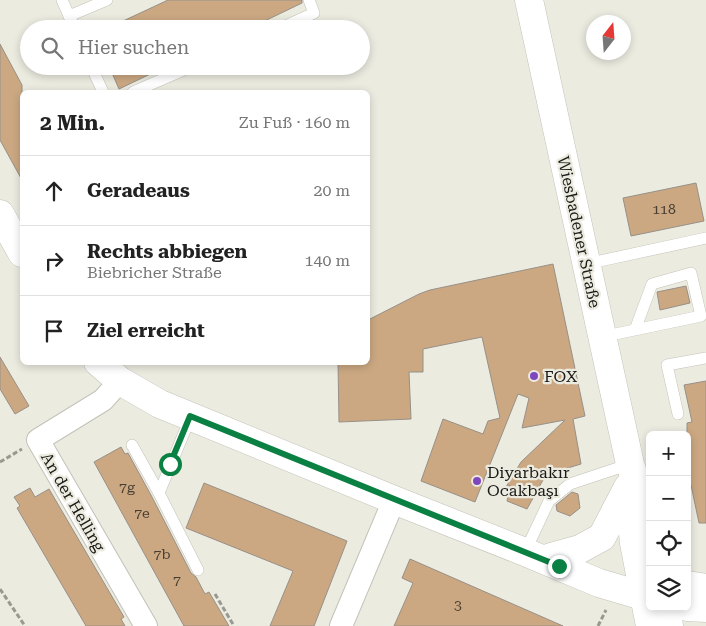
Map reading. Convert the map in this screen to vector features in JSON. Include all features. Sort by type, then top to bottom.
[{"type":"street","name":"Wiesbadener Straße","points":[[529,0],[629,475],[632,528],[646,577]]},
{"type":"street","points":[[0,214],[20,249]]},
{"type":"street","points":[[101,365],[120,381],[160,404],[600,584],[646,590]]},
{"type":"street","name":"An der Helling","points":[[120,381],[103,400],[38,440],[146,626]]},
{"type":"street","name":"Wiesbadener Straße","points":[[629,475],[649,521]]},
{"type":"street","points":[[552,557],[580,550],[602,537],[629,475]]},
{"type":"street","points":[[340,626],[394,500]]},
{"type":"street","points":[[525,552],[552,557],[646,590]]},
{"type":"street","points":[[691,586],[706,588]]},
{"type":"street","points":[[691,607],[706,608]]},
{"type":"street","name":"Wiesbadener Straße","points":[[650,611],[650,626]]},
{"type":"street","name":"Wiesbadener Straße","points":[[661,611],[669,626]]},
{"type":"street","points":[[694,626],[706,616]]},
{"type":"lane","points":[[62,0],[71,20]]},
{"type":"lane","points":[[69,16],[107,0]]},
{"type":"lane","points":[[299,20],[314,13],[309,0]]},
{"type":"lane","points":[[96,75],[102,90]]},
{"type":"lane","points":[[138,90],[172,75]]},
{"type":"lane","points":[[586,264],[706,238]]},
{"type":"lane","points":[[601,337],[701,316],[691,273],[652,284],[634,330]]},
{"type":"lane","points":[[678,414],[668,365],[706,358]]},
{"type":"lane","points":[[158,493],[190,416]]},
{"type":"lane","points":[[132,445],[198,570]]},
{"type":"lane","points":[[525,552],[549,500],[570,484],[629,475]]},
{"type":"path","points":[[0,589],[25,626]]},
{"type":"path","points":[[215,594],[234,626]]},
{"type":"path","points":[[598,626],[606,610]]},
{"type":"building","points":[[168,0],[302,0],[302,3],[267,20],[125,20]]},
{"type":"building","points":[[0,44],[22,85],[22,90],[20,90],[20,176],[0,140]]},
{"type":"building","points":[[113,75],[148,75],[119,89]]},
{"type":"building","points":[[696,183],[704,221],[631,236],[623,198]]},
{"type":"building","points":[[553,264],[585,416],[573,419],[581,464],[551,473],[550,465],[545,475],[537,477],[543,480],[527,509],[507,501],[510,485],[506,487],[521,462],[565,420],[522,428],[529,398],[518,394],[475,502],[421,481],[443,419],[483,434],[488,421],[500,418],[482,337],[423,349],[423,372],[409,372],[411,419],[339,422],[338,365],[370,365],[370,319],[430,290]]},
{"type":"building","points":[[686,286],[690,303],[660,310],[657,292]]},
{"type":"building","points":[[0,357],[29,406],[15,414],[0,389]]},
{"type":"building","points":[[706,381],[706,523],[699,523],[691,485],[691,431],[687,431],[687,423],[692,422],[684,385]]},
{"type":"building","points":[[121,447],[125,454],[128,453],[191,573],[196,577],[205,594],[209,592],[229,626],[184,626],[94,462]]},
{"type":"building","points":[[204,483],[347,541],[314,626],[270,626],[293,571],[186,528]]},
{"type":"building","points":[[30,488],[35,497],[49,489],[124,617],[121,619],[125,626],[86,626],[17,508],[20,506],[14,497]]},
{"type":"building","points":[[572,492],[578,494],[580,508],[570,516],[557,511],[556,505]]},
{"type":"building","points":[[410,559],[563,626],[394,626],[413,583],[402,578]]},
{"type":"place","name":"FOX","points":[[534,376]]},
{"type":"place","name":"Diyarbakır Ocakbaşı","points":[[477,481]]},
{"type":"route","points":[[170,464],[190,416],[559,566]]}]
